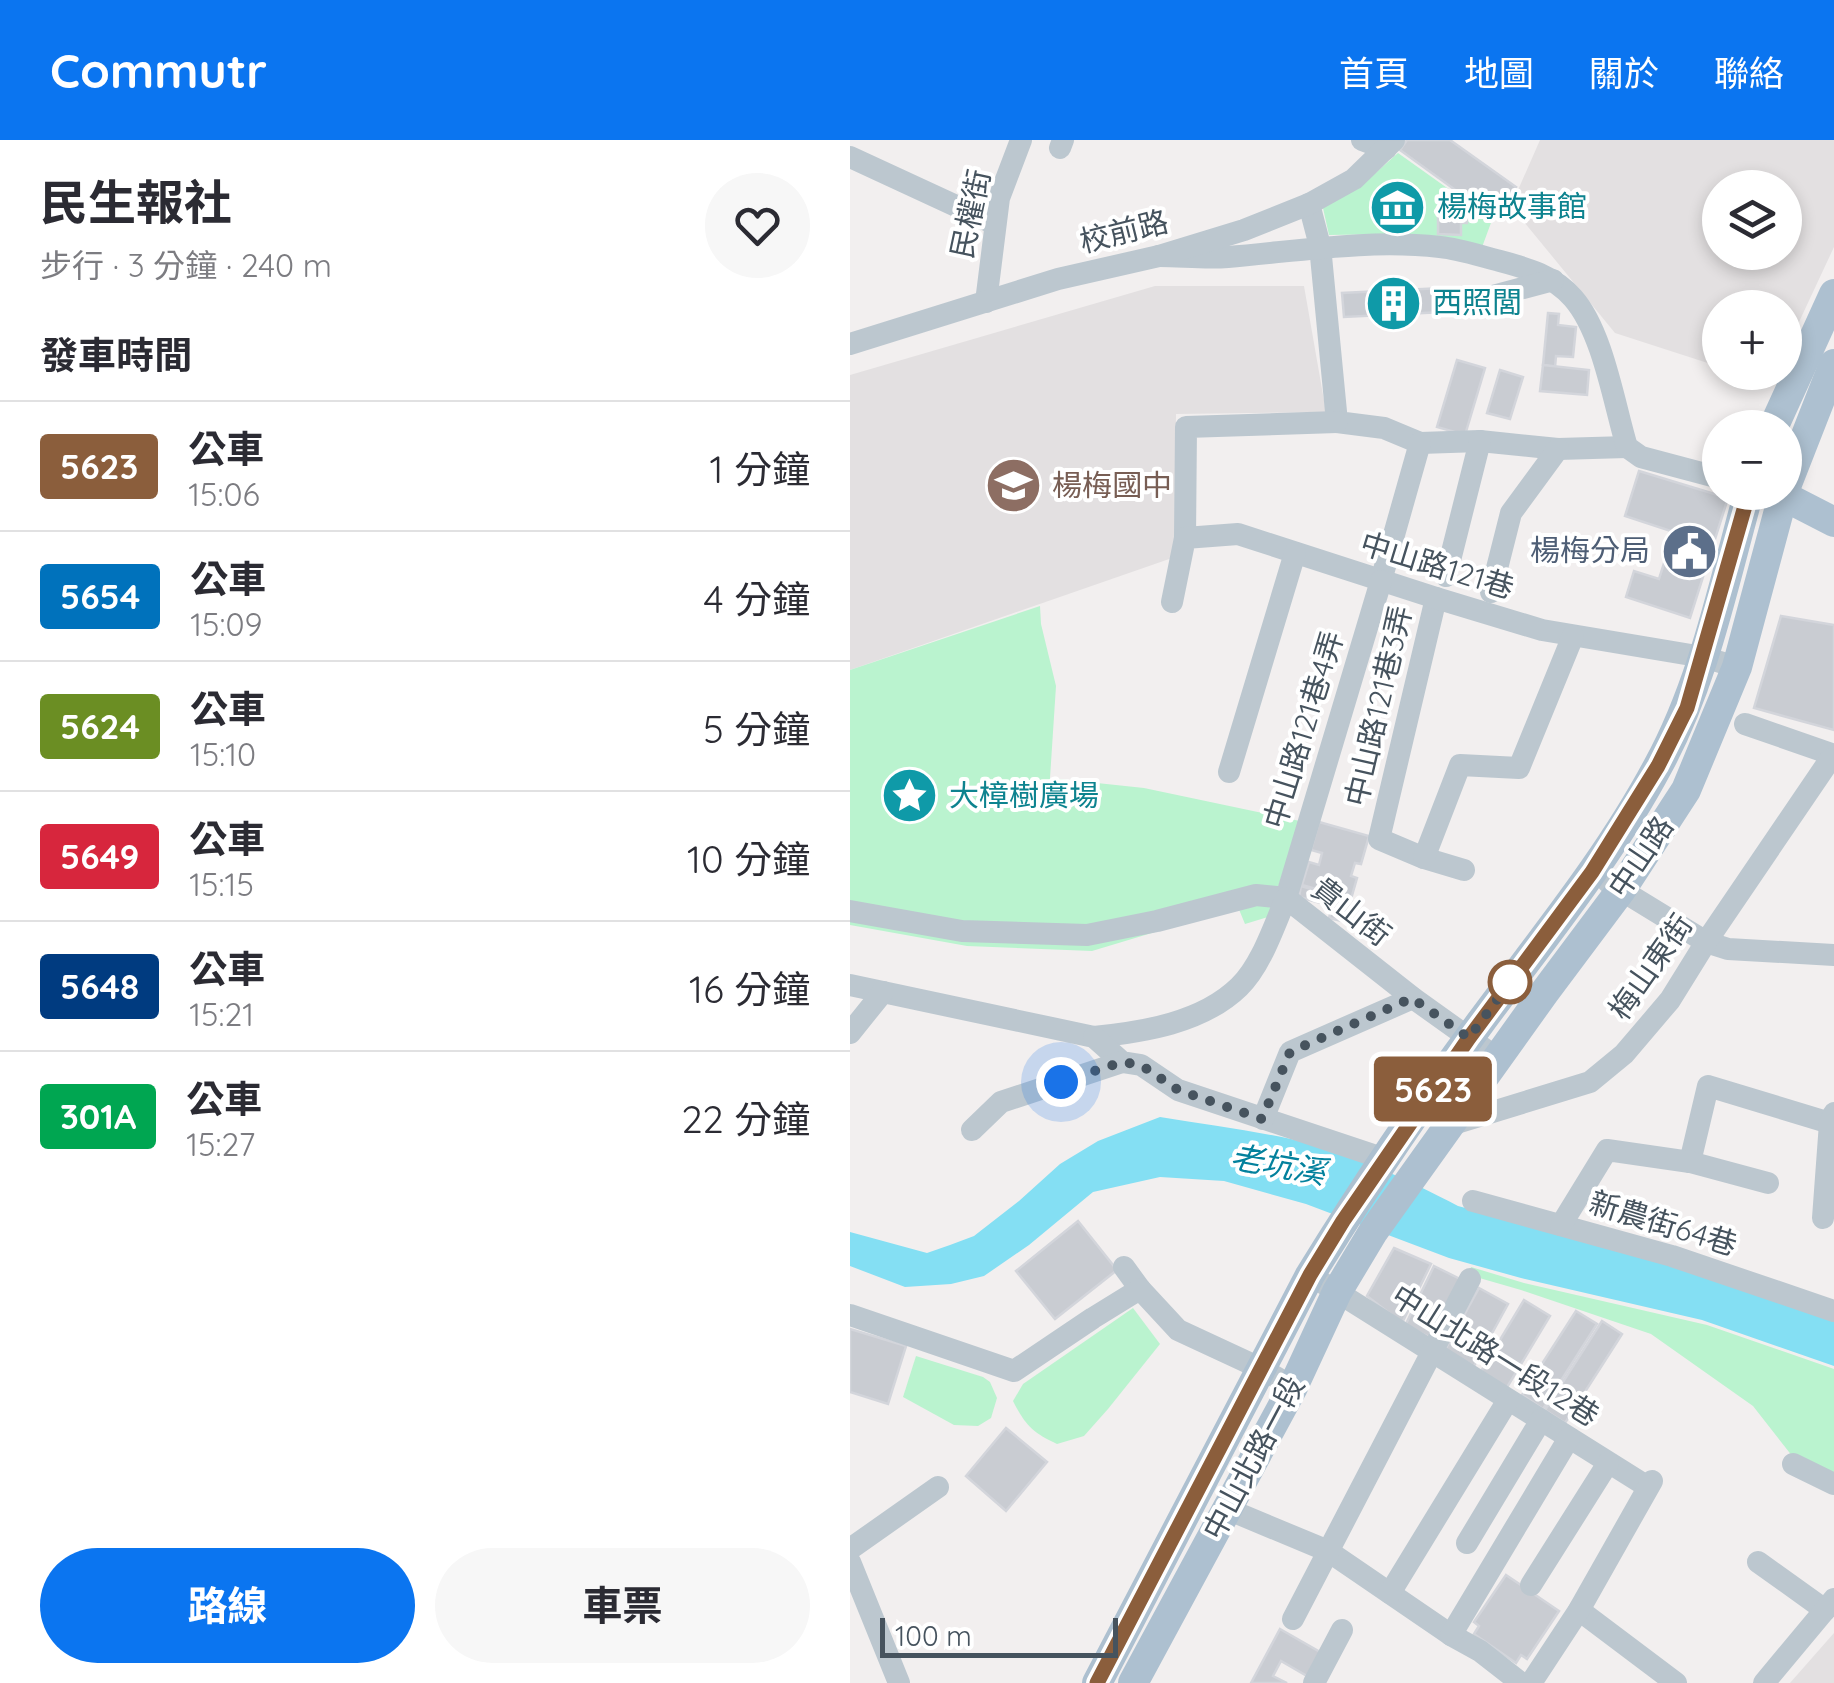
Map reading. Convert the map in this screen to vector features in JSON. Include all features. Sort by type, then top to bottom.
[{"type":"main road","points":[[1781,410],[1834,294]]},
{"type":"main road","name":"中山路","points":[[1802,443],[1834,364]]},
{"type":"main road","points":[[1802,504],[1834,522]]},
{"type":"main road","name":"中山路","points":[[1343,1221],[1469,1038],[1592,872],[1658,766],[1687,708],[1743,510]]},
{"type":"main road","name":"中山路","points":[[1373,1232],[1620,890],[1686,790],[1737,667],[1777,510]]},
{"type":"main road","name":"中山北路一段","points":[[1097,1683],[1310,1275],[1343,1221]]},
{"type":"main road","name":"中山北路一段","points":[[1134,1683],[1293,1386],[1336,1292],[1373,1232]]},
{"type":"street","name":"民權街","points":[[986,302],[998,198],[1021,140]]},
{"type":"street","points":[[1362,140],[1390,145]]},
{"type":"street","name":"校前路","points":[[850,344],[1058,279],[1159,256],[1244,230],[1308,204],[1354,179],[1390,145]]},
{"type":"street","points":[[850,157],[995,224]]},
{"type":"street","points":[[1308,204],[1320,246],[1338,422]]},
{"type":"street","points":[[1159,256],[1224,257],[1320,246],[1402,245],[1443,247],[1523,267],[1553,280],[1574,298],[1591,327],[1615,396],[1627,447]]},
{"type":"street","points":[[1482,299],[1553,280]]},
{"type":"street","points":[[1172,602],[1186,538],[1186,427],[1338,422],[1384,428],[1420,443],[1480,441],[1558,448],[1627,447],[1641,457],[1702,473]]},
{"type":"street","points":[[1446,576],[1480,441]]},
{"type":"street","name":"中山路121巷4弄","points":[[1286,898],[1420,443]]},
{"type":"street","points":[[1492,592],[1511,513],[1558,448]]},
{"type":"street","name":"中山路121巷","points":[[1186,538],[1238,534],[1382,576],[1436,598],[1542,630],[1703,657],[1737,667]]},
{"type":"street","points":[[1229,772],[1296,553]]},
{"type":"street","name":"中山路121巷3弄","points":[[1424,858],[1379,839],[1436,598]]},
{"type":"street","points":[[1464,870],[1424,858],[1460,765],[1519,768],[1573,636]]},
{"type":"street","points":[[1745,724],[1834,756]]},
{"type":"street","name":"梅山東街","points":[[1450,1126],[1590,1082],[1624,1054],[1670,1000],[1834,756]]},
{"type":"street","points":[[1592,872],[1706,942],[1728,949],[1834,955]]},
{"type":"street","points":[[850,911],[962,931],[1087,935],[1256,895],[1286,898]]},
{"type":"street","name":"貴山街","points":[[850,986],[1094,1036],[1131,1033],[1206,1011],[1240,987],[1261,954],[1286,898],[1412,998],[1497,1058]]},
{"type":"street","points":[[850,1033],[883,992]]},
{"type":"street","points":[[1262,1119],[1290,1052],[1412,998]]},
{"type":"street","points":[[1094,1036],[1122,1062]]},
{"type":"street","points":[[972,1130],[1001,1102],[1122,1062],[1141,1065],[1178,1090],[1384,1161]]},
{"type":"street","points":[[1690,1162],[1708,1086],[1832,1118],[1823,1218]]},
{"type":"street","points":[[1560,1224],[1607,1150],[1690,1162],[1768,1183]]},
{"type":"street","name":"新農街64巷","points":[[1473,1201],[1672,1256],[1834,1311]]},
{"type":"street","points":[[1124,1268],[1178,1330],[1293,1386]]},
{"type":"street","name":"中山北路一段12巷","points":[[1310,1275],[1608,1462],[1650,1484],[1578,1610]]},
{"type":"street","points":[[1293,1619],[1470,1279]]},
{"type":"street","points":[[850,1315],[1014,1372],[1140,1290]]},
{"type":"street","points":[[1390,1593],[1508,1400]]},
{"type":"street","points":[[1466,1543],[1540,1420]]},
{"type":"street","points":[[1451,1635],[1570,1438]]},
{"type":"street","points":[[1531,1585],[1608,1462]]},
{"type":"street","points":[[1792,1464],[1834,1484]]},
{"type":"street","points":[[850,1549],[938,1487]]},
{"type":"street","points":[[1227,1508],[1328,1551],[1480,1651],[1521,1683]]},
{"type":"street","points":[[850,1562],[857,1600],[900,1683]]},
{"type":"street","points":[[1758,1562],[1829,1605],[1764,1683]]},
{"type":"street","points":[[1531,1683],[1578,1610],[1676,1683]]},
{"type":"street","points":[[1314,1683],[1342,1630]]},
{"type":"shaded area","points":[[1540,140],[1834,140],[1834,247],[1802,316],[1802,290],[1702,290],[1702,361],[1615,333],[1511,206]]},
{"type":"shaded area","name":"楊梅國中","points":[[1155,286],[1304,286],[1326,412],[1176,414],[1175,557],[850,670],[850,375]]},
{"type":"shaded area","points":[[1834,1633],[1834,1683],[1790,1683]]},
{"type":"green space","points":[[1398,153],[1492,220],[1481,250],[1391,234],[1329,235],[1323,208],[1362,185]]},
{"type":"green space","points":[[1040,606],[1056,686],[1050,778],[1144,788],[1300,821],[1268,917],[1245,924],[1238,907],[1092,951],[967,946],[850,925],[850,670]]},
{"type":"green space","points":[[1471,1267],[1707,1325],[1834,1369],[1834,1481],[1800,1466],[1753,1406],[1651,1334],[1469,1275]]},
{"type":"green space","points":[[1133,1308],[1160,1344],[1084,1436],[1057,1444],[1036,1432],[1013,1401],[1023,1384]]},
{"type":"green space","points":[[916,1356],[990,1382],[997,1398],[991,1418],[978,1426],[954,1425],[903,1397]]},
{"type":"water","name":"老坑溪","points":[[1160,1117],[1312,1144],[1377,1167],[1458,1206],[1679,1265],[1834,1317],[1834,1366],[1702,1320],[1449,1258],[1306,1204],[1224,1181],[1160,1177],[1093,1192],[984,1276],[951,1284],[905,1287],[850,1266],[850,1232],[927,1253],[950,1245],[974,1236],[1060,1164],[1098,1141]]},
{"type":"building","points":[[1407,140],[1450,140],[1516,187],[1494,218],[1400,150]]},
{"type":"building","name":"楊梅故事館","points":[[1394,191],[1394,196],[1414,195],[1415,217],[1392,218],[1392,224],[1383,225],[1381,192]]},
{"type":"building","points":[[1438,211],[1467,211],[1461,235],[1438,234]]},
{"type":"building","name":"西照閭","points":[[1442,288],[1443,312],[1344,317],[1342,293]]},
{"type":"building","points":[[1548,313],[1559,314],[1558,325],[1576,327],[1573,357],[1556,356],[1555,367],[1543,365]]},
{"type":"building","points":[[1457,360],[1485,368],[1465,435],[1437,427]]},
{"type":"building","points":[[1543,365],[1589,370],[1587,395],[1540,391]]},
{"type":"building","points":[[1500,370],[1523,377],[1510,419],[1487,413]]},
{"type":"building","name":"楊梅分局","points":[[1639,471],[1702,490],[1702,510],[1724,510],[1690,618],[1626,597],[1634,571],[1659,579],[1674,532],[1625,516]]},
{"type":"building","points":[[1781,616],[1834,625],[1834,730],[1754,708]]},
{"type":"building","points":[[1319,822],[1369,836],[1361,864],[1355,863],[1351,876],[1357,878],[1351,899],[1302,885],[1309,862],[1319,865],[1322,853],[1311,850]]},
{"type":"building","points":[[1301,886],[1352,901],[1346,922],[1329,918],[1332,906],[1299,897]]},
{"type":"building","points":[[1078,1221],[1117,1270],[1055,1319],[1016,1271]]},
{"type":"building","points":[[1394,1248],[1431,1264],[1402,1323],[1367,1296]]},
{"type":"building","points":[[1434,1266],[1460,1279],[1431,1338],[1405,1326]]},
{"type":"building","points":[[1479,1288],[1508,1304],[1474,1366],[1445,1350]]},
{"type":"building","points":[[1524,1300],[1550,1316],[1506,1389],[1480,1373]]},
{"type":"building","points":[[1576,1311],[1597,1324],[1543,1409],[1522,1395]]},
{"type":"building","points":[[1602,1321],[1622,1334],[1565,1423],[1545,1410]]},
{"type":"building","points":[[850,1329],[906,1346],[888,1404],[850,1392]]},
{"type":"building","points":[[1006,1428],[1047,1462],[1006,1511],[966,1476]]},
{"type":"building","points":[[1506,1575],[1559,1611],[1527,1659],[1521,1655],[1516,1663],[1474,1634],[1479,1626],[1474,1622]]},
{"type":"building","points":[[1280,1629],[1320,1652],[1307,1676],[1281,1661],[1273,1676],[1287,1683],[1251,1683]]},
{"type":"bus line","name":"5623","points":[[1097,1683],[1310,1275],[1343,1221],[1469,1038],[1592,872],[1658,766],[1687,708],[1744,510]]},
{"type":"place","name":"楊梅故事館","points":[[1398,207]]},
{"type":"place","name":"西照閭","points":[[1393,303]]},
{"type":"place","name":"楊梅國中","points":[[1013,486]]},
{"type":"place","name":"楊梅分局","points":[[1689,551]]},
{"type":"place","name":"大樟樹廣場","points":[[910,796]]},
{"type":"route","points":[[1061,1082],[1122,1062],[1141,1065],[1178,1090],[1262,1119],[1290,1052],[1412,998],[1469,1038],[1510,982]]}]
